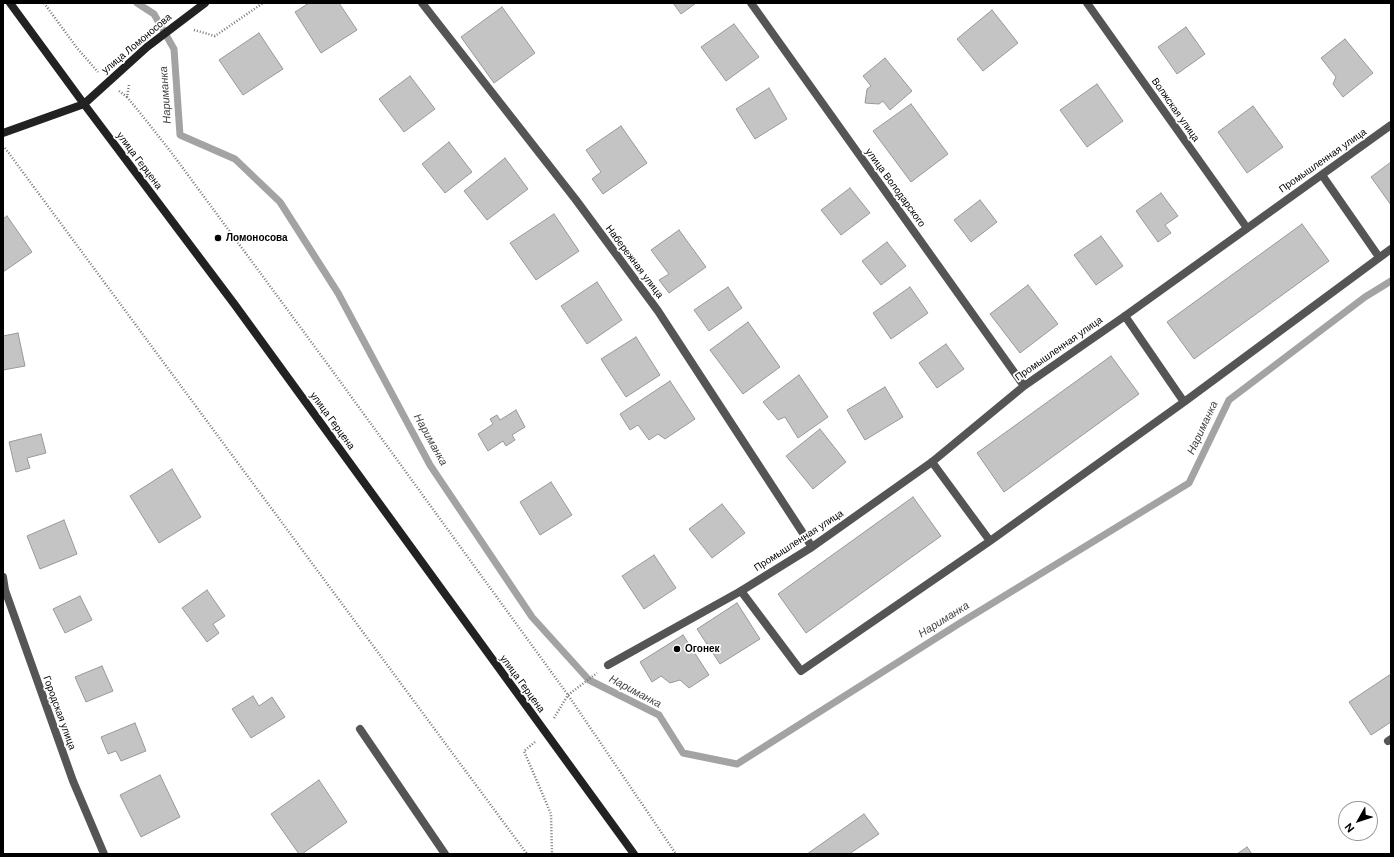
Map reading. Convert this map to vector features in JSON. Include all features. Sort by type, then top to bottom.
[{"type":"main road","name":"улица Герцена","points":[[10,3],[239,311],[634,854]]},
{"type":"main road","name":"улица Ломоносова","points":[[84,104],[146,47],[206,3]]},
{"type":"main road","points":[[3,133],[84,104]]},
{"type":"street","name":"Набережная улица","points":[[422,3],[576,200],[658,310],[812,547]]},
{"type":"street","name":"улица Володарского","points":[[750,3],[1024,386]]},
{"type":"street","name":"Волжская улица","points":[[1087,3],[1247,228]]},
{"type":"street","name":"Промышленная улица","points":[[608,665],[741,591],[812,547],[932,462],[1024,386],[1125,316],[1391,125]]},
{"type":"street","points":[[1322,175],[1379,257]]},
{"type":"street","points":[[741,591],[801,671],[990,541],[1184,402],[1391,249]]},
{"type":"street","points":[[1125,316],[1184,402]]},
{"type":"street","points":[[932,462],[990,541]]},
{"type":"street","name":"Городская улица","points":[[3,577],[5,590],[73,781],[104,854]]},
{"type":"street","points":[[360,729],[446,854]]},
{"type":"path","points":[[44,3],[77,48],[107,82],[127,97],[171,152],[303,330],[568,695],[676,854]]},
{"type":"path","points":[[189,29],[215,36],[263,3]]},
{"type":"path","points":[[127,97],[129,83]]},
{"type":"path","points":[[3,146],[527,854]]},
{"type":"path","points":[[552,854],[551,814],[524,751],[546,733],[568,695],[608,665]]},
{"type":"building","points":[[309,3],[339,3],[357,30],[321,53],[295,12]]},
{"type":"building","points":[[673,3],[696,3],[681,14]]},
{"type":"building","points":[[502,7],[535,53],[494,83],[461,37]]},
{"type":"building","points":[[992,10],[1018,43],[983,71],[957,39]]},
{"type":"building","points":[[734,24],[759,57],[726,81],[701,47]]},
{"type":"building","points":[[1186,27],[1205,54],[1177,74],[1158,47]]},
{"type":"building","points":[[259,33],[283,69],[243,95],[219,60]]},
{"type":"building","points":[[1345,39],[1373,73],[1343,97],[1333,84],[1336,77],[1321,58]]},
{"type":"building","points":[[885,58],[912,91],[890,110],[883,101],[879,104],[865,103],[867,89],[871,86],[863,76]]},
{"type":"building","points":[[410,76],[435,109],[404,132],[379,99]]},
{"type":"building","points":[[1097,84],[1123,121],[1087,147],[1060,110]]},
{"type":"building","points":[[769,88],[787,119],[755,139],[736,109]]},
{"type":"building","points":[[911,104],[948,154],[911,182],[873,131]]},
{"type":"building","points":[[1253,106],[1283,147],[1247,173],[1218,132]]},
{"type":"building","points":[[621,126],[647,163],[603,194],[592,179],[601,172],[586,150]]},
{"type":"building","points":[[449,142],[472,172],[445,193],[422,164]]},
{"type":"building","points":[[505,158],[528,189],[487,220],[464,191]]},
{"type":"building","points":[[1391,162],[1391,205],[1371,177]]},
{"type":"building","points":[[850,188],[870,213],[841,235],[821,210]]},
{"type":"building","points":[[1161,193],[1178,216],[1165,225],[1171,233],[1158,242],[1136,211]]},
{"type":"building","points":[[980,200],[997,222],[971,242],[954,220]]},
{"type":"building","points":[[554,214],[579,251],[536,280],[510,243]]},
{"type":"building","points":[[7,216],[32,252],[3,272],[3,219]]},
{"type":"building","points":[[1302,224],[1329,261],[1194,359],[1167,322]]},
{"type":"building","points":[[679,230],[706,267],[669,293],[659,280],[669,274],[651,250]]},
{"type":"building","points":[[1101,236],[1123,266],[1096,285],[1074,255]]},
{"type":"building","points":[[887,242],[906,266],[881,285],[862,261]]},
{"type":"building","points":[[597,282],[622,320],[587,344],[561,306]]},
{"type":"building","points":[[1028,285],[1058,324],[1020,353],[990,314]]},
{"type":"building","points":[[728,287],[742,308],[709,331],[694,310]]},
{"type":"building","points":[[910,287],[928,313],[891,339],[873,313]]},
{"type":"building","points":[[748,322],[780,367],[743,394],[710,350]]},
{"type":"building","points":[[18,333],[25,366],[3,370],[3,336]]},
{"type":"building","points":[[636,337],[660,375],[626,397],[601,359]]},
{"type":"building","points":[[946,344],[964,369],[937,388],[919,363]]},
{"type":"building","points":[[1111,356],[1139,394],[1004,492],[977,453]]},
{"type":"building","points":[[799,375],[828,417],[798,438],[785,417],[778,420],[763,402]]},
{"type":"building","points":[[670,381],[695,419],[665,439],[658,434],[649,440],[638,425],[630,430],[620,414]]},
{"type":"building","points":[[885,387],[903,417],[865,440],[847,410]]},
{"type":"building","points":[[516,410],[525,427],[512,435],[515,440],[506,446],[503,441],[488,451],[478,434],[493,424],[490,419],[497,415],[500,420]]},
{"type":"building","points":[[820,429],[846,462],[813,489],[786,456]]},
{"type":"building","points":[[41,434],[46,453],[27,458],[30,468],[16,472],[9,442]]},
{"type":"building","points":[[172,469],[201,517],[159,543],[130,496]]},
{"type":"building","points":[[551,482],[572,515],[540,535],[520,502]]},
{"type":"building","points":[[913,497],[941,536],[806,633],[778,594]]},
{"type":"building","points":[[722,504],[745,533],[712,558],[689,529]]},
{"type":"building","points":[[64,520],[77,554],[40,569],[27,536]]},
{"type":"building","points":[[654,555],[676,588],[644,609],[622,576]]},
{"type":"building","points":[[207,590],[225,616],[213,624],[219,633],[207,642],[182,608]]},
{"type":"building","points":[[80,596],[92,620],[65,633],[53,609]]},
{"type":"building","points":[[737,603],[760,639],[720,664],[697,629]]},
{"type":"building","name":"Огонек","points":[[683,635],[709,675],[689,688],[680,680],[670,683],[661,676],[652,682],[640,662]]},
{"type":"building","points":[[102,666],[113,691],[86,702],[75,677]]},
{"type":"building","points":[[1391,674],[1391,722],[1371,735],[1349,702]]},
{"type":"building","points":[[253,696],[259,706],[272,697],[285,717],[251,738],[232,709]]},
{"type":"building","points":[[135,723],[146,751],[121,761],[116,751],[108,754],[101,737]]},
{"type":"building","points":[[160,775],[180,817],[141,837],[120,795]]},
{"type":"building","points":[[319,780],[347,822],[302,854],[299,854],[271,814]]},
{"type":"building","points":[[864,814],[879,834],[849,854],[807,854]]},
{"type":"building","points":[[1247,847],[1252,854],[1237,854]]},
{"type":"waterway","name":"Нариманка","points":[[137,3],[154,14],[174,49],[180,135],[235,159],[280,202],[338,293],[430,465],[532,617],[589,680],[659,715],[683,753],[737,764],[960,623],[1189,483],[1229,400],[1365,297],[1391,281]]},
{"type":"place","name":"Ломоносова","points":[[218,238]]},
{"type":"place","name":"Огонек","points":[[677,649]]}]
